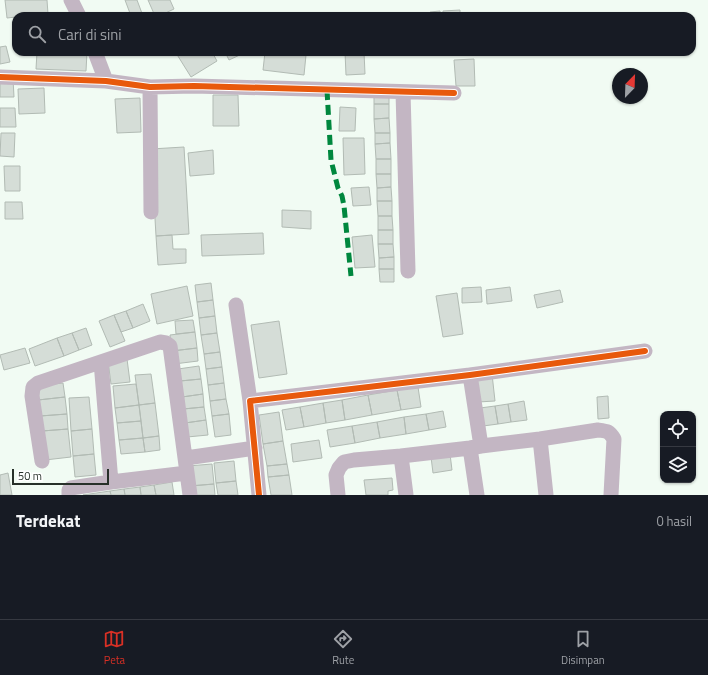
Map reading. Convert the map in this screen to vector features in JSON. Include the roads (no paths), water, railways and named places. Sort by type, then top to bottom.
[{"type":"street","points":[[71,0],[77,12]]},
{"type":"street","points":[[97,56],[106,80]]},
{"type":"street","points":[[0,77],[106,80],[150,87],[194,86],[454,93]]},
{"type":"street","points":[[150,87],[151,212]]},
{"type":"street","points":[[403,92],[408,271]]},
{"type":"street","points":[[236,306],[250,401],[259,495]]},
{"type":"street","points":[[42,462],[32,396],[33,387],[38,383],[160,342],[166,343],[170,346],[190,495]]},
{"type":"street","points":[[250,401],[470,375],[646,351]]},
{"type":"street","points":[[101,362],[112,482]]},
{"type":"street","points":[[470,375],[477,495]]},
{"type":"street","points":[[338,495],[336,475],[344,462],[540,439],[598,430],[606,431],[611,434],[614,439],[611,495]]},
{"type":"street","points":[[540,439],[546,495]]},
{"type":"street","points":[[186,458],[255,448]]},
{"type":"street","points":[[401,456],[406,495]]},
{"type":"street","points":[[69,495],[69,490],[71,488],[187,473]]}]
